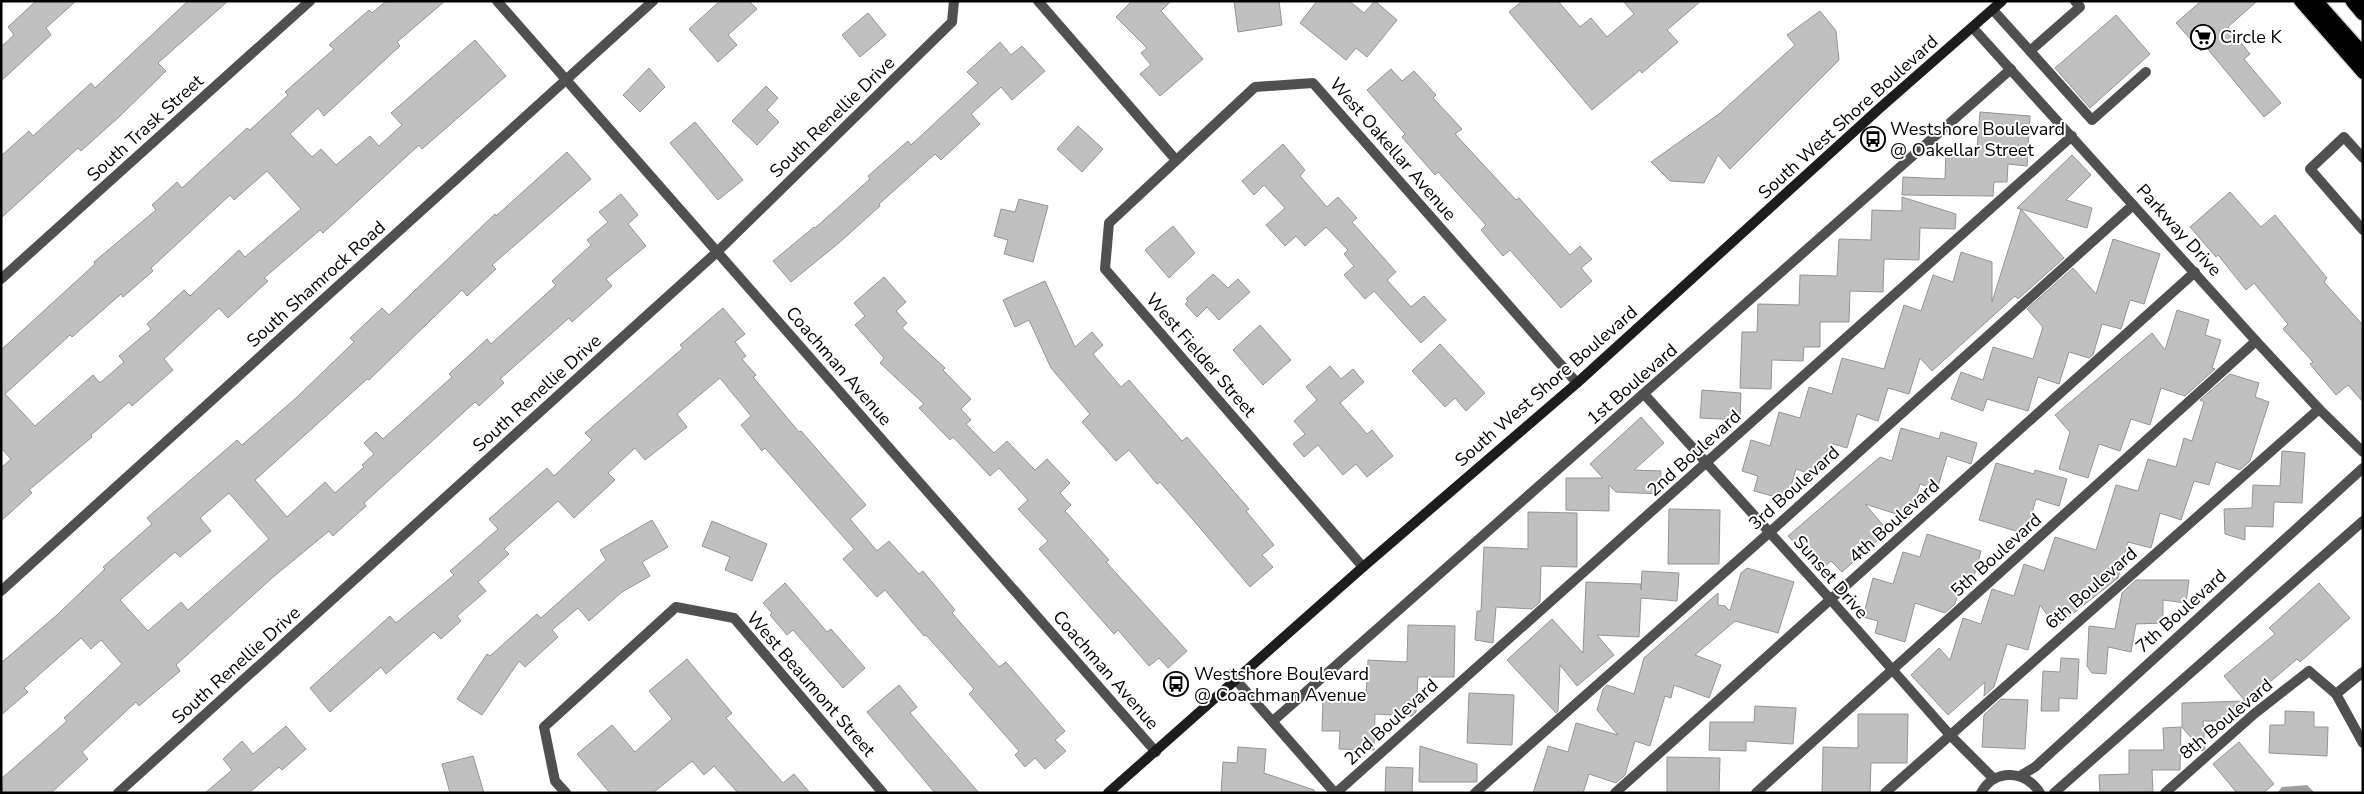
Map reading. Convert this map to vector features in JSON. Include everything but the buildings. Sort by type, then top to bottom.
[{"type":"highway","points":[[2315,1],[2363,55]]},
{"type":"highway","points":[[2353,1],[2363,12]]},
{"type":"main road","points":[[2300,1],[2363,73]]},
{"type":"main road","points":[[2358,1],[2363,7]]},
{"type":"street","name":"South Trask Street","points":[[1,279],[310,1]]},
{"type":"street","name":"Coachman Avenue","points":[[497,1],[1156,752]]},
{"type":"street","name":"South Shamrock Road","points":[[1,591],[653,1]]},
{"type":"street","name":"South Renellie Drive","points":[[118,793],[717,252],[952,22],[954,1]]},
{"type":"street","points":[[1038,1],[1176,160]]},
{"type":"street","name":"South West Shore Boulevard","points":[[1108,793],[1363,567],[1578,383],[1882,107],[2002,1]]},
{"type":"street","points":[[2030,51],[2080,7],[2075,1]]},
{"type":"street","points":[[1993,10],[2092,120],[2146,72]]},
{"type":"street","name":"Parkway Drive","points":[[1973,28],[2319,410],[2363,452]]},
{"type":"street","name":"1st Boulevard","points":[[1273,722],[2011,69]]},
{"type":"street","name":"West Oakellar Avenue","points":[[1176,160],[1255,87],[1313,84],[1578,383]]},
{"type":"street","name":"2nd Boulevard","points":[[1336,793],[1707,464],[2072,136]]},
{"type":"street","points":[[2363,158],[2344,137],[2310,169],[2363,230]]},
{"type":"street","name":"West Fielder Street","points":[[1176,160],[1109,223],[1105,270],[1363,567]]},
{"type":"street","name":"3rd Boulevard","points":[[1475,793],[1770,532],[2133,205]]},
{"type":"street","name":"4th Boulevard","points":[[1614,793],[2195,272]]},
{"type":"street","name":"5th Boulevard","points":[[1756,793],[2256,341]]},
{"type":"street","name":"Sunset Drive","points":[[1644,394],[1831,600],[1948,734],[1994,779]]},
{"type":"street","name":"6th Boulevard","points":[[1885,793],[1948,734],[2319,410]]},
{"type":"street","name":"7th Boulevard","points":[[2020,776],[2035,767],[2363,468]]},
{"type":"street","points":[[2054,793],[2363,521]]},
{"type":"street","name":"West Beaumont Street","points":[[566,793],[555,780],[544,727],[676,607],[734,618],[883,793]]},
{"type":"street","name":"8th Boulevard","points":[[2165,793],[2254,714],[2309,671],[2336,694]]},
{"type":"street","points":[[2363,672],[2336,694],[2363,743]]},
{"type":"street","points":[[1236,680],[1336,793]]},
{"type":"street","points":[[1981,793],[1994,779],[2002,775],[2020,776],[2036,786],[2040,793]]},
{"type":"shaded area","points":[[2307,785],[2315,793],[2277,793],[2282,787]]},
{"type":"place","name":"Circle K","points":[[2203,37]]},
{"type":"place","name":"Westshore Boulevard @ Oakellar Street","points":[[1873,139]]},
{"type":"place","name":"Westshore Boulevard @ Coachman Avenue","points":[[1176,684]]}]
